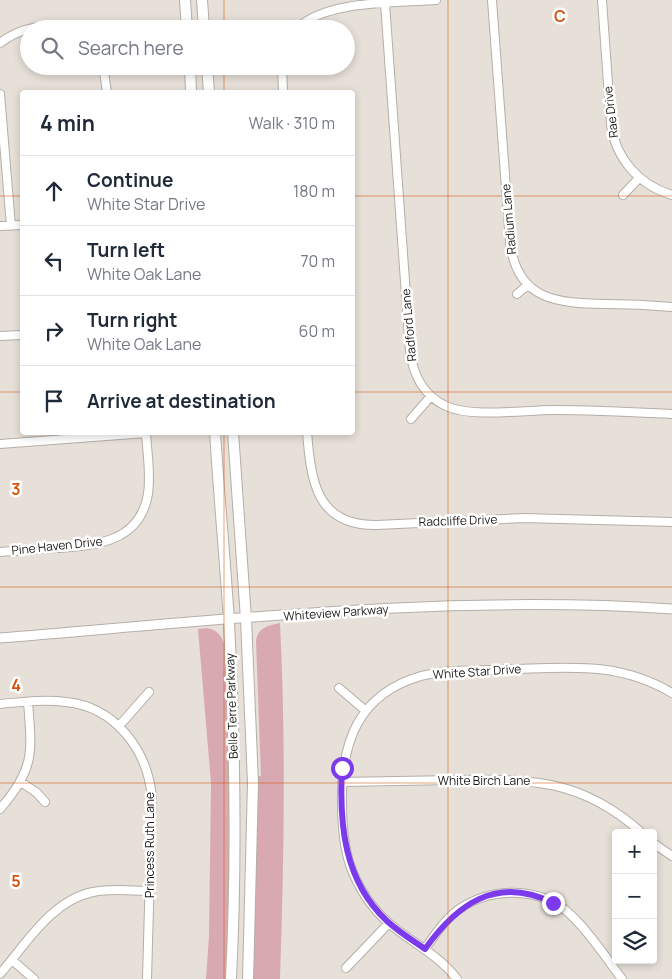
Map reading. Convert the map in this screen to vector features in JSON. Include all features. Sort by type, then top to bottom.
[{"type":"main road","points":[[185,0],[186,20]]},
{"type":"main road","points":[[202,0],[203,20]]},
{"type":"main road","points":[[191,75],[192,90]]},
{"type":"main road","points":[[208,75],[209,90]]},
{"type":"main road","name":"Belle Terre Parkway","points":[[215,435],[229,620],[235,801],[231,979]]},
{"type":"main road","name":"Belle Terre Parkway","points":[[233,435],[246,619],[253,784],[248,979]]},
{"type":"street","points":[[307,20],[329,8],[436,0]]},
{"type":"street","name":"Radium Lane","points":[[492,0],[510,250],[517,270],[528,285],[544,297],[564,302],[672,307]]},
{"type":"street","name":"Rae Drive","points":[[602,0],[612,131],[620,156],[639,178],[657,190],[672,195]]},
{"type":"street","name":"Radford Lane","points":[[385,3],[410,351],[417,378],[431,396],[450,408],[467,412],[554,410],[672,414]]},
{"type":"street","points":[[0,43],[20,32]]},
{"type":"street","points":[[104,75],[107,90]]},
{"type":"street","points":[[282,75],[283,90]]},
{"type":"street","points":[[0,94],[10,226]]},
{"type":"street","points":[[623,195],[639,178]]},
{"type":"street","points":[[0,226],[20,225]]},
{"type":"street","points":[[517,294],[528,285]]},
{"type":"street","points":[[0,336],[20,335]]},
{"type":"street","points":[[411,419],[431,396]]},
{"type":"street","points":[[0,444],[119,435]]},
{"type":"street","name":"Pine Haven Drive","points":[[0,552],[98,544],[125,533],[136,521],[147,499],[149,483],[146,435]]},
{"type":"street","name":"Radcliffe Drive","points":[[308,435],[311,473],[317,492],[333,512],[356,523],[377,525],[540,518],[672,522]]},
{"type":"street","name":"Whiteview Parkway","points":[[0,638],[229,620],[482,604],[576,604],[672,608]]},
{"type":"street","name":"White Star Drive","points":[[456,979],[445,965],[389,923],[368,898],[350,864],[344,836],[343,762],[347,745],[366,711],[379,699],[401,684],[420,677],[446,673],[598,668],[638,677],[672,694]]},
{"type":"street","points":[[339,688],[366,711]]},
{"type":"street","points":[[120,726],[149,692]]},
{"type":"street","points":[[0,809],[21,782],[31,751],[28,702]]},
{"type":"street","name":"Princess Ruth Lane","points":[[0,704],[28,702],[75,703],[99,713],[120,726],[140,754],[150,783],[151,892],[147,979]]},
{"type":"street","name":"White Birch Lane","points":[[342,782],[502,780],[542,782],[563,787],[595,800],[615,811],[637,829]]},
{"type":"street","points":[[21,782],[35,791],[45,802]]},
{"type":"street","points":[[657,846],[672,856]]},
{"type":"street","points":[[0,974],[52,913],[75,898],[106,890],[151,892]]},
{"type":"street","points":[[425,949],[447,920],[468,904],[494,894],[531,894],[553,903],[572,916],[622,979]]},
{"type":"street","points":[[346,968],[389,923]]},
{"type":"street","points":[[12,960],[34,979]]},
{"type":"shaded area","points":[[280,623],[284,801],[280,979],[253,979],[257,776],[261,776],[256,641],[261,630]]},
{"type":"shaded area","points":[[207,628],[217,632],[223,640],[227,661],[231,836],[227,979],[206,979],[209,936],[211,783],[198,629]]},
{"type":"route","points":[[342,768],[344,836],[347,855],[358,882],[378,912],[395,928],[425,949],[443,924],[453,914],[485,896],[503,893],[531,894],[553,903]]}]
